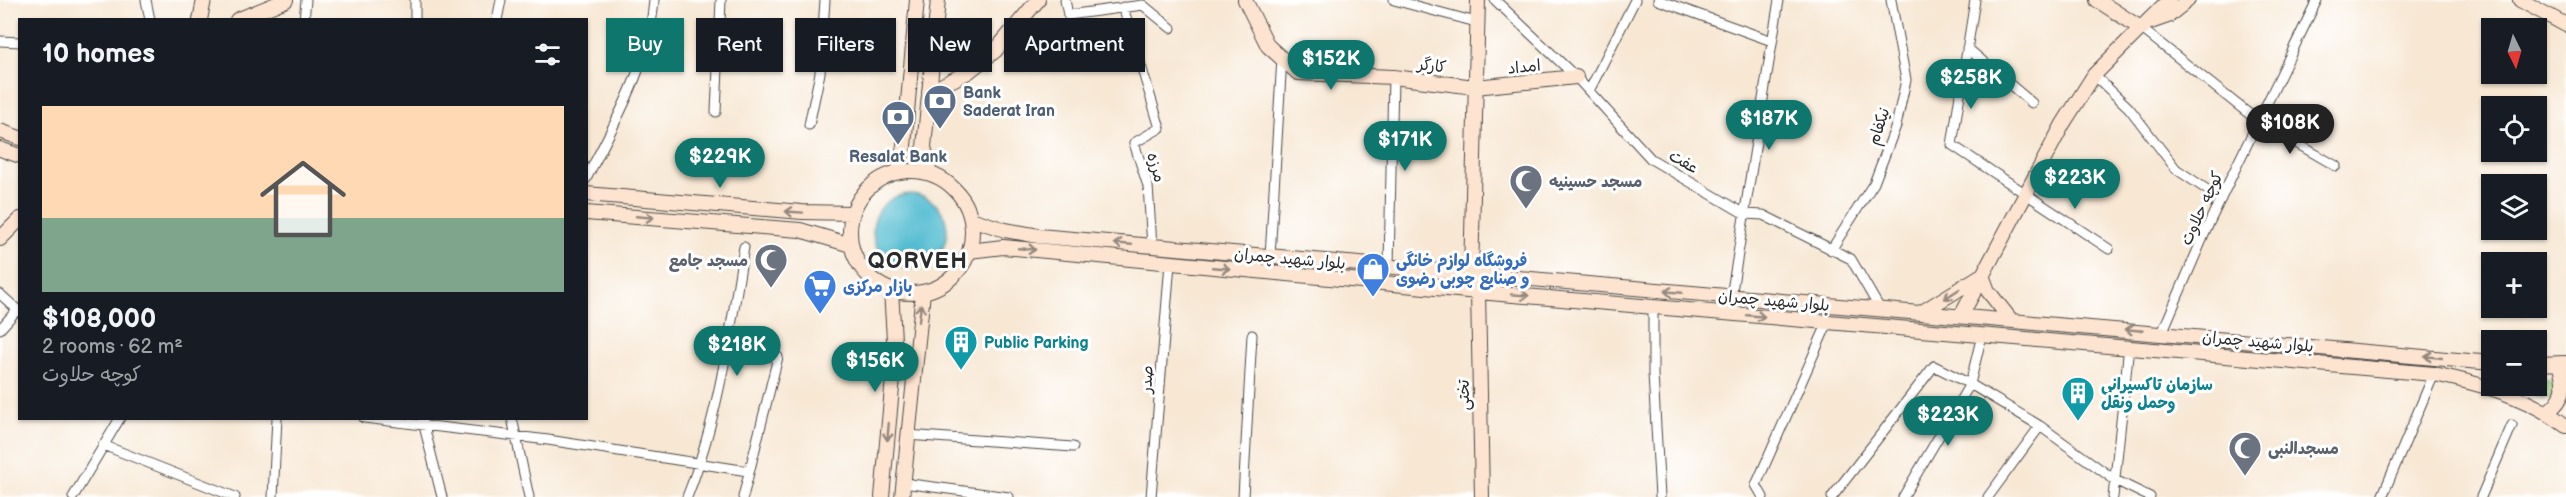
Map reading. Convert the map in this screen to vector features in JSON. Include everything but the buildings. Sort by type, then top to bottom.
[{"type":"main road","points":[[200,18],[204,0]]},
{"type":"main road","points":[[242,18],[286,0]]},
{"type":"main road","points":[[898,172],[904,146],[918,0]]},
{"type":"main road","points":[[930,174],[924,147],[938,0]]},
{"type":"main road","points":[[929,92],[968,72],[995,51],[1038,0]]},
{"type":"main road","name":"کارگر","points":[[1245,0],[1268,46],[1298,73],[1393,77],[1475,87]]},
{"type":"main road","points":[[1478,0],[1471,274],[1478,292]]},
{"type":"main road","points":[[2097,0],[2145,26]]},
{"type":"main road","points":[[1961,316],[2063,124],[2094,75],[2169,0]]},
{"type":"main road","points":[[2145,26],[2168,16],[2188,0]]},
{"type":"main road","points":[[2520,0],[2566,26]]},
{"type":"main road","name":"امداد","points":[[1475,87],[1576,77]]},
{"type":"main road","points":[[0,130],[18,137]]},
{"type":"main road","points":[[0,150],[18,157]]},
{"type":"main road","points":[[914,171],[930,174],[952,186],[960,196],[971,219],[969,251],[964,263],[946,282],[923,292],[907,293],[891,290],[865,273],[851,244],[852,213],[870,187],[883,178],[898,172],[914,171]]},
{"type":"main road","points":[[588,194],[802,212],[852,213]]},
{"type":"main road","points":[[588,213],[800,230],[851,244]]},
{"type":"main road","name":"بلوار شهید چمران","points":[[971,219],[1005,230],[1039,236],[2481,362]]},
{"type":"main road","points":[[0,239],[18,221]]},
{"type":"main road","name":"بلوار شهید چمران","points":[[969,251],[1003,247],[1478,292],[1653,305],[2434,374],[2485,384],[2547,412],[2566,426]]},
{"type":"main road","points":[[1922,312],[1982,275]]},
{"type":"main road","points":[[1982,275],[1988,291],[2011,320]]},
{"type":"main road","points":[[882,497],[895,356],[891,290]]},
{"type":"main road","points":[[902,490],[923,292]]},
{"type":"main road","name":"تختی","points":[[1478,292],[1482,497]]},
{"type":"main road","points":[[1729,313],[1731,297]]},
{"type":"main road","points":[[2547,364],[2563,364],[2566,377],[2566,391],[2559,404],[2547,412]]},
{"type":"main road","points":[[885,455],[906,456]]},
{"type":"street","points":[[147,0],[150,18]]},
{"type":"street","points":[[304,18],[306,0]]},
{"type":"street","points":[[415,0],[415,18]]},
{"type":"street","points":[[497,18],[501,0]]},
{"type":"street","points":[[588,175],[633,87],[648,40],[654,0]]},
{"type":"street","points":[[716,112],[721,0]]},
{"type":"street","points":[[808,125],[820,73],[825,0]]},
{"type":"street","points":[[1065,0],[1068,15],[1143,5],[1171,28]]},
{"type":"street","points":[[1394,0],[1476,22]]},
{"type":"street","name":"عفت","points":[[1495,0],[1576,77],[1651,159],[1745,214],[1763,215],[1851,259],[1880,309]]},
{"type":"street","points":[[1589,91],[1635,0]]},
{"type":"street","points":[[1658,0],[1773,41]]},
{"type":"street","points":[[1731,297],[1779,0]]},
{"type":"street","name":"نیکفام","points":[[1831,250],[1874,183],[1896,126],[1906,80],[1892,0]]},
{"type":"street","points":[[1975,0],[1952,145],[2109,249]]},
{"type":"street","name":"کوچه حلاوت","points":[[2162,333],[2221,199],[2318,0]]},
{"type":"street","name":"مرزه","points":[[1123,7],[1160,128],[1134,143],[1148,186],[1152,246]]},
{"type":"street","points":[[2145,26],[2259,121],[2336,166]]},
{"type":"street","points":[[0,41],[18,42]]},
{"type":"street","points":[[1967,48],[2032,103]]},
{"type":"street","points":[[1270,256],[1282,58]]},
{"type":"street","points":[[2094,75],[2129,108],[2176,169],[2221,199]]},
{"type":"street","points":[[1389,267],[1393,77]]},
{"type":"street","points":[[687,497],[700,464],[719,398],[744,247]]},
{"type":"street","name":"صدر","points":[[1152,497],[1170,263]]},
{"type":"street","points":[[0,294],[18,311],[0,329]]},
{"type":"street","points":[[1653,305],[1653,374],[1660,497]]},
{"type":"street","points":[[1763,497],[1756,485],[1828,322]]},
{"type":"street","points":[[1903,497],[1970,384],[1982,334]]},
{"type":"street","points":[[1243,497],[1252,335]]},
{"type":"street","points":[[2113,497],[2129,346]]},
{"type":"street","points":[[728,349],[778,357],[743,497]]},
{"type":"street","points":[[1832,497],[1934,366],[1970,384],[2040,426],[2115,480],[2150,497]]},
{"type":"street","points":[[2382,497],[2434,374]]},
{"type":"street","points":[[73,497],[119,420]]},
{"type":"street","points":[[273,497],[277,420]]},
{"type":"street","points":[[388,420],[516,436],[748,471]]},
{"type":"street","points":[[512,420],[529,497]]},
{"type":"street","points":[[423,423],[442,497]]},
{"type":"street","points":[[2481,497],[2512,425]]},
{"type":"street","points":[[1988,497],[2040,426]]},
{"type":"street","points":[[908,435],[1073,447]]},
{"type":"street","points":[[103,445],[235,497]]},
{"type":"street","points":[[902,490],[1010,497]]},
{"type":"green space","points":[[2547,380],[2558,385],[2559,392],[2553,398],[2538,396],[2547,396]]},
{"type":"water","points":[[910,194],[924,197],[936,205],[944,217],[947,231],[944,245],[936,257],[924,265],[910,268],[896,265],[884,257],[876,245],[873,231],[876,217],[884,205],[896,197]]},
{"type":"place","name":"Bank Saderat Iran","points":[[940,130]]},
{"type":"place","name":"Resalat Bank","points":[[898,146]]},
{"type":"place","name":"مسجد حسینیه","points":[[1526,210]]},
{"type":"place","name":"مسجد جامع","points":[[771,289]]},
{"type":"place","name":"فروشگاه لوازم خانگی و صنایع چوبی رضوی","points":[[1373,298]]},
{"type":"place","name":"بازار مرکزی","points":[[820,315]]},
{"type":"place","name":"Public Parking","points":[[961,371]]},
{"type":"place","name":"سازمان تاکسیرانی وحمل ونقل","points":[[2078,422]]},
{"type":"place","name":"مسجدالنبی","points":[[2245,477]]},
{"type":"district","name":"QORVEH","points":[[918,260]]}]
